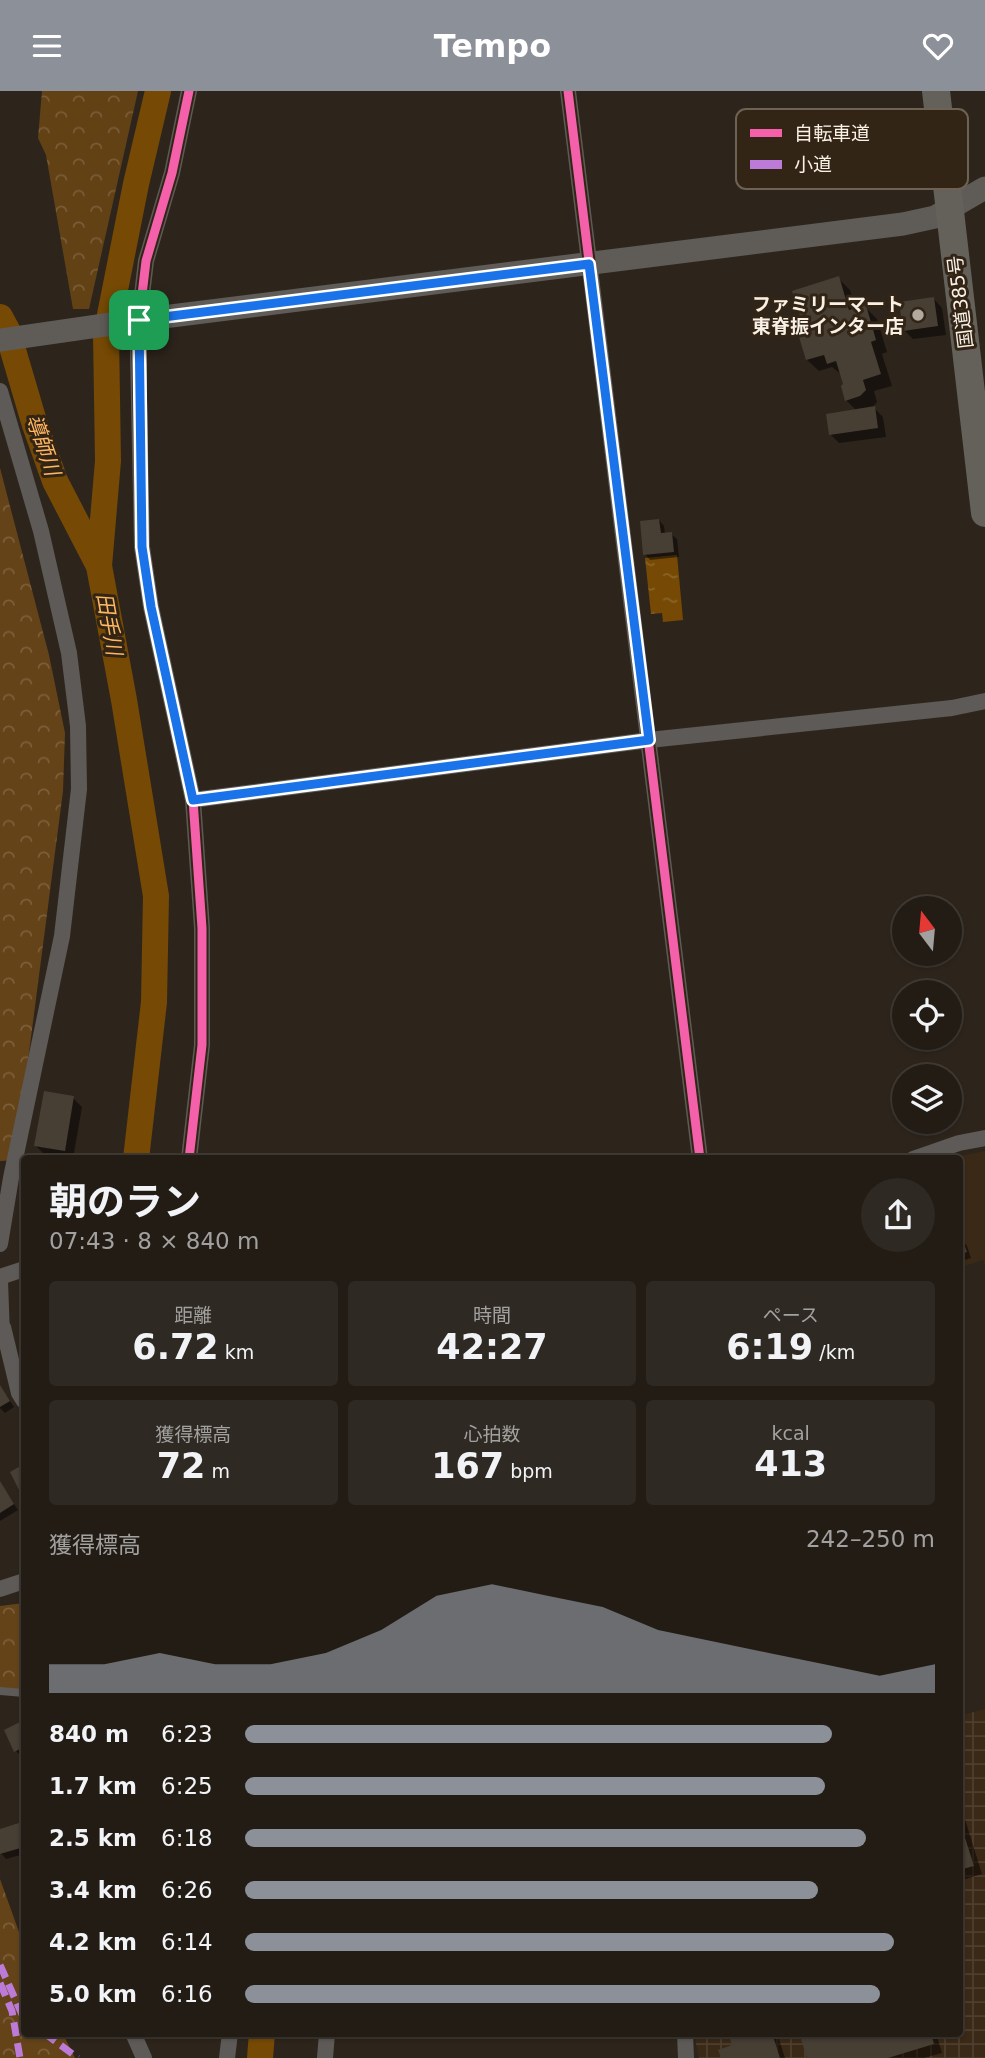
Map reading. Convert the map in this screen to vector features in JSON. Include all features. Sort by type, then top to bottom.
[{"type":"highway","name":"国道385号","points":[[936,91],[938,109]]},
{"type":"highway","name":"国道385号","points":[[947,189],[985,513]]},
{"type":"street","points":[[189,91],[172,173],[146,261],[139,320],[142,547],[151,607],[193,800],[202,928],[202,1045],[189,1155]]},
{"type":"street","points":[[568,91],[701,1155]]},
{"type":"street","points":[[0,340],[139,320],[903,224],[935,216],[985,188]]},
{"type":"street","points":[[0,391],[41,531],[69,653],[78,726],[79,789],[62,936],[5,1178],[0,1244]]},
{"type":"street","points":[[193,800],[649,740],[952,708],[985,701]]},
{"type":"street","points":[[924,1155],[959,1143],[985,1138]]},
{"type":"street","points":[[21,1270],[0,1278],[1,1333],[21,1396]]},
{"type":"street","points":[[0,1589],[21,1582]]},
{"type":"street","points":[[135,2037],[144,2058]]},
{"type":"street","points":[[227,2058],[230,2037]]},
{"type":"street","points":[[325,2058],[327,2037]]},
{"type":"street","points":[[685,2037],[686,2058]]},
{"type":"lane","points":[[0,1691],[21,1693]]},
{"type":"shaded area","points":[[985,1151],[985,1266],[983,1260],[963,1267],[963,1155]]},
{"type":"shaded area","points":[[985,1709],[985,2058],[699,2058],[695,2037],[963,2037],[963,1715]]},
{"type":"green space","points":[[42,91],[138,91],[89,309],[73,309],[46,155],[38,138]]},
{"type":"green space","points":[[0,468],[49,655],[65,733],[63,791],[15,1160],[0,1161]]},
{"type":"green space","points":[[21,1603],[21,1689],[0,1695],[0,1606]]},
{"type":"green space","points":[[0,1879],[21,1938],[21,2037],[64,2037],[75,2058],[0,2058]]},
{"type":"water","points":[[677,555],[683,620],[663,622],[662,613],[651,614],[645,558]]},
{"type":"building","points":[[839,276],[849,310],[866,305],[876,340],[871,342],[881,374],[863,380],[866,390],[860,396],[845,401],[836,361],[827,364],[824,355],[806,360],[799,337],[806,335],[792,291]]},
{"type":"building","points":[[934,297],[938,326],[903,331],[899,302]]},
{"type":"building","points":[[875,406],[878,428],[829,435],[826,414]]},
{"type":"building","points":[[659,519],[661,533],[672,532],[674,552],[643,555],[640,521]]},
{"type":"building","points":[[44,1091],[74,1096],[65,1151],[34,1146]]},
{"type":"building","points":[[0,1385],[10,1401],[0,1407]]},
{"type":"building","points":[[21,1466],[19,1490],[10,1472]]},
{"type":"building","points":[[0,1481],[14,1504],[0,1513]]},
{"type":"building","points":[[21,1722],[21,1748],[14,1752],[4,1730]]},
{"type":"building","points":[[21,1822],[21,1848],[0,1854],[0,1829]]},
{"type":"building","points":[[963,1832],[974,1866],[963,1869]]},
{"type":"building","points":[[729,2037],[773,2037],[780,2058],[721,2058],[718,2050],[732,2045]]},
{"type":"building","points":[[800,2037],[932,2037],[934,2044],[888,2058],[807,2058]]},
{"type":"waterway","name":"田手川","points":[[136,1155],[154,1002],[156,896],[99,566],[108,461],[106,335],[136,184],[158,91]]},
{"type":"waterway","name":"導師川","points":[[0,317],[7,330],[55,481],[99,566]]},
{"type":"waterway","name":"田手川","points":[[260,2058],[262,2037]]},
{"type":"marked path","points":[[0,1965],[21,2012]]},
{"type":"marked path","points":[[0,1983],[12,2011],[20,2058]]},
{"type":"marked path","points":[[49,2037],[78,2058]]},
{"type":"cycle path","points":[[189,91],[172,173],[146,261],[138,353],[142,547],[151,607],[193,800],[202,928],[202,1045],[189,1155]]},
{"type":"cycle path","points":[[568,91],[700,1155]]},
{"type":"place","name":"ファミリーマート 東脊振インター店","points":[[918,315]]},
{"type":"route","points":[[589,264],[649,740],[193,800],[151,607],[142,547],[139,320],[589,264]]}]
